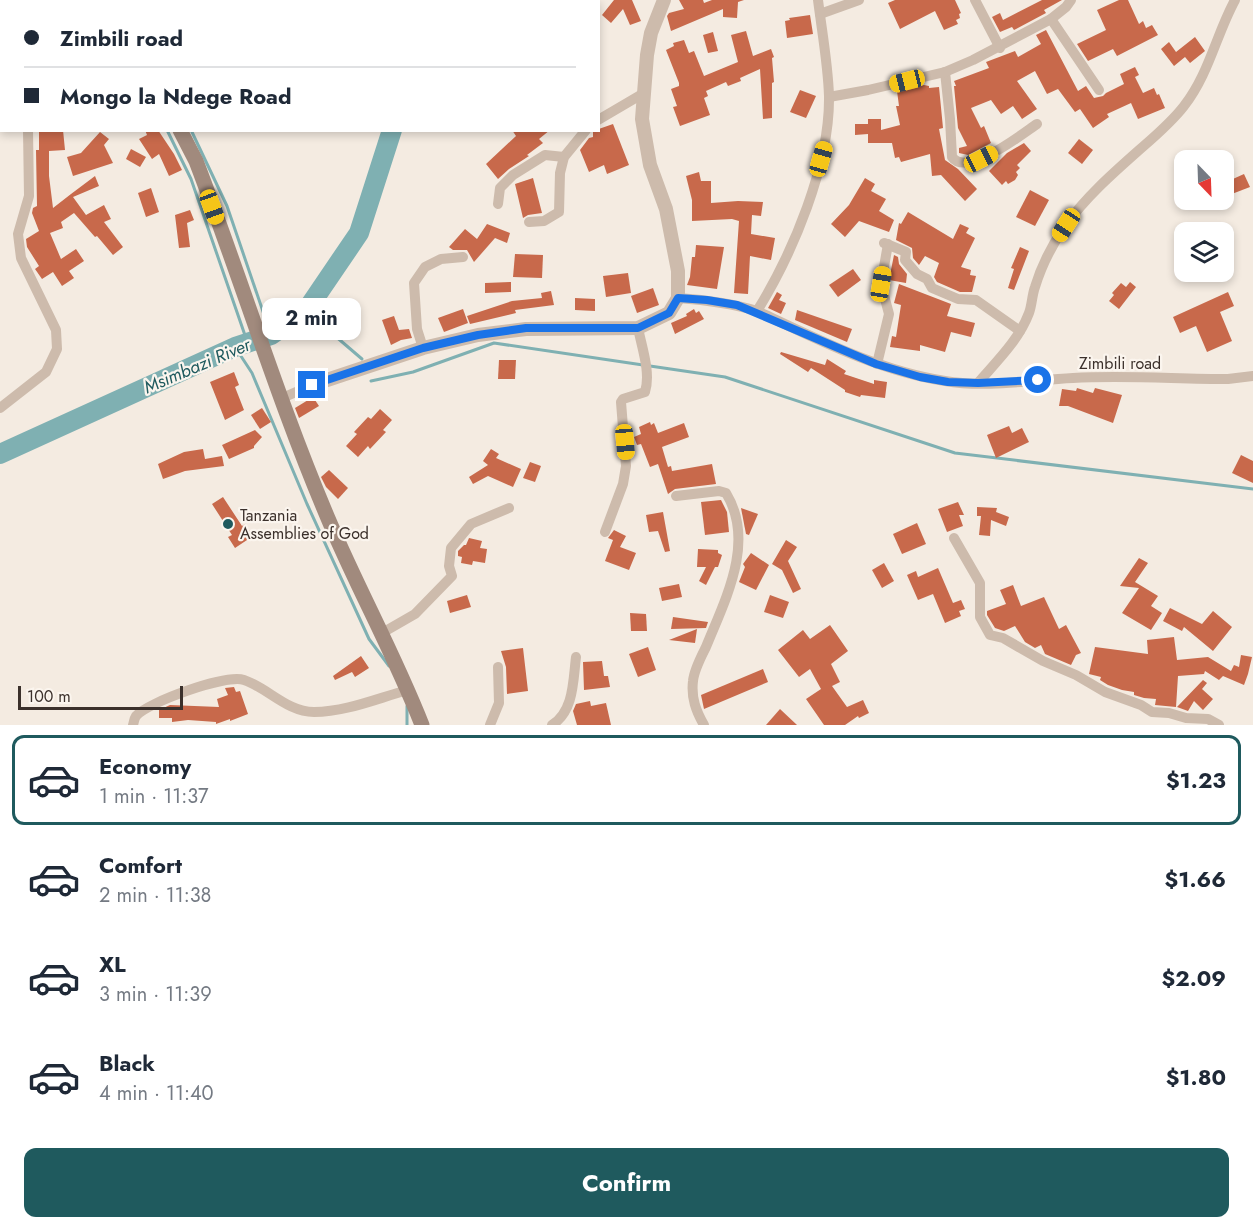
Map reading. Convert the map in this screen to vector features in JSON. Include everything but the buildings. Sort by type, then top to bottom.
[{"type":"main road","points":[[181,132],[196,161],[280,399],[330,524],[382,633],[422,725]]},
{"type":"street","points":[[280,399],[312,385],[423,348],[478,335],[526,328],[638,328],[669,313],[680,291],[675,251],[666,209],[650,165],[642,119],[646,55],[651,33],[664,0]]},
{"type":"street","points":[[757,311],[784,263],[811,193],[825,142],[829,97],[818,0]]},
{"type":"street","points":[[820,14],[859,0]]},
{"type":"street","points":[[975,0],[1000,48]]},
{"type":"street","points":[[829,97],[945,72],[1000,48],[1051,19],[1071,0]]},
{"type":"street","points":[[978,383],[1003,356],[1020,331],[1029,314],[1046,255],[1059,235],[1086,200],[1162,130],[1183,108],[1199,85],[1236,0]]},
{"type":"street","points":[[1051,19],[1099,90]]},
{"type":"street","points":[[945,72],[952,157],[955,162],[968,163],[981,159],[1001,149],[1037,124]]},
{"type":"street","points":[[600,119],[644,93]]},
{"type":"street","points":[[0,408],[46,372],[57,349],[56,330],[21,258],[18,234],[29,196],[28,132]]},
{"type":"street","points":[[529,222],[544,221],[559,212],[560,173],[564,157],[584,132]]},
{"type":"street","points":[[498,204],[500,188],[513,175],[545,155],[564,157]]},
{"type":"street","points":[[876,364],[889,314],[881,284],[886,243],[906,252],[905,260],[917,274],[927,279],[932,288],[958,299],[976,300],[1020,331]]},
{"type":"street","points":[[423,348],[417,329],[414,283],[425,267],[441,259],[463,257]]},
{"type":"street","name":"Zimbili road","points":[[678,298],[707,300],[757,311],[876,364],[948,382],[978,383],[1075,378],[1228,379],[1253,376]]},
{"type":"street","points":[[605,532],[623,484],[626,466],[621,402],[623,399],[645,393],[647,387],[638,328]]},
{"type":"street","points":[[676,496],[719,491],[726,493],[736,516],[739,539],[729,593],[693,679],[693,699],[704,725]]},
{"type":"street","points":[[382,633],[415,614],[452,576],[449,566],[450,548],[471,524],[508,508]]},
{"type":"street","points":[[954,538],[980,583],[980,617],[990,635],[1003,638],[1104,692],[1141,705],[1152,712],[1208,719],[1219,725]]},
{"type":"street","points":[[552,725],[558,721],[566,709],[573,691],[576,657]]},
{"type":"street","points":[[490,725],[499,703],[498,667]]},
{"type":"street","points":[[133,725],[136,716],[160,701],[226,679],[242,679],[299,711],[342,709],[408,690]]},
{"type":"waterway","points":[[168,132],[191,179],[248,344]]},
{"type":"waterway","points":[[192,132],[227,206],[271,335]]},
{"type":"waterway","name":"Msimbazi River","points":[[0,454],[235,347],[271,335],[306,311],[359,233],[391,132]]},
{"type":"waterway","points":[[306,311],[362,359]]},
{"type":"waterway","points":[[371,381],[413,372],[494,343],[643,365]]},
{"type":"waterway","points":[[235,347],[252,373],[307,504],[369,639],[389,666]]},
{"type":"waterway","points":[[650,366],[725,377],[955,453],[1253,489]]},
{"type":"waterway","points":[[407,706],[407,725]]},
{"type":"place","name":"Tanzania Assemblies of God","points":[[228,524]]},
{"type":"route","points":[[312,385],[423,348],[478,335],[526,328],[638,328],[669,313],[678,298],[707,300],[757,311],[876,364],[920,377],[948,382],[978,383],[1038,380]]}]
